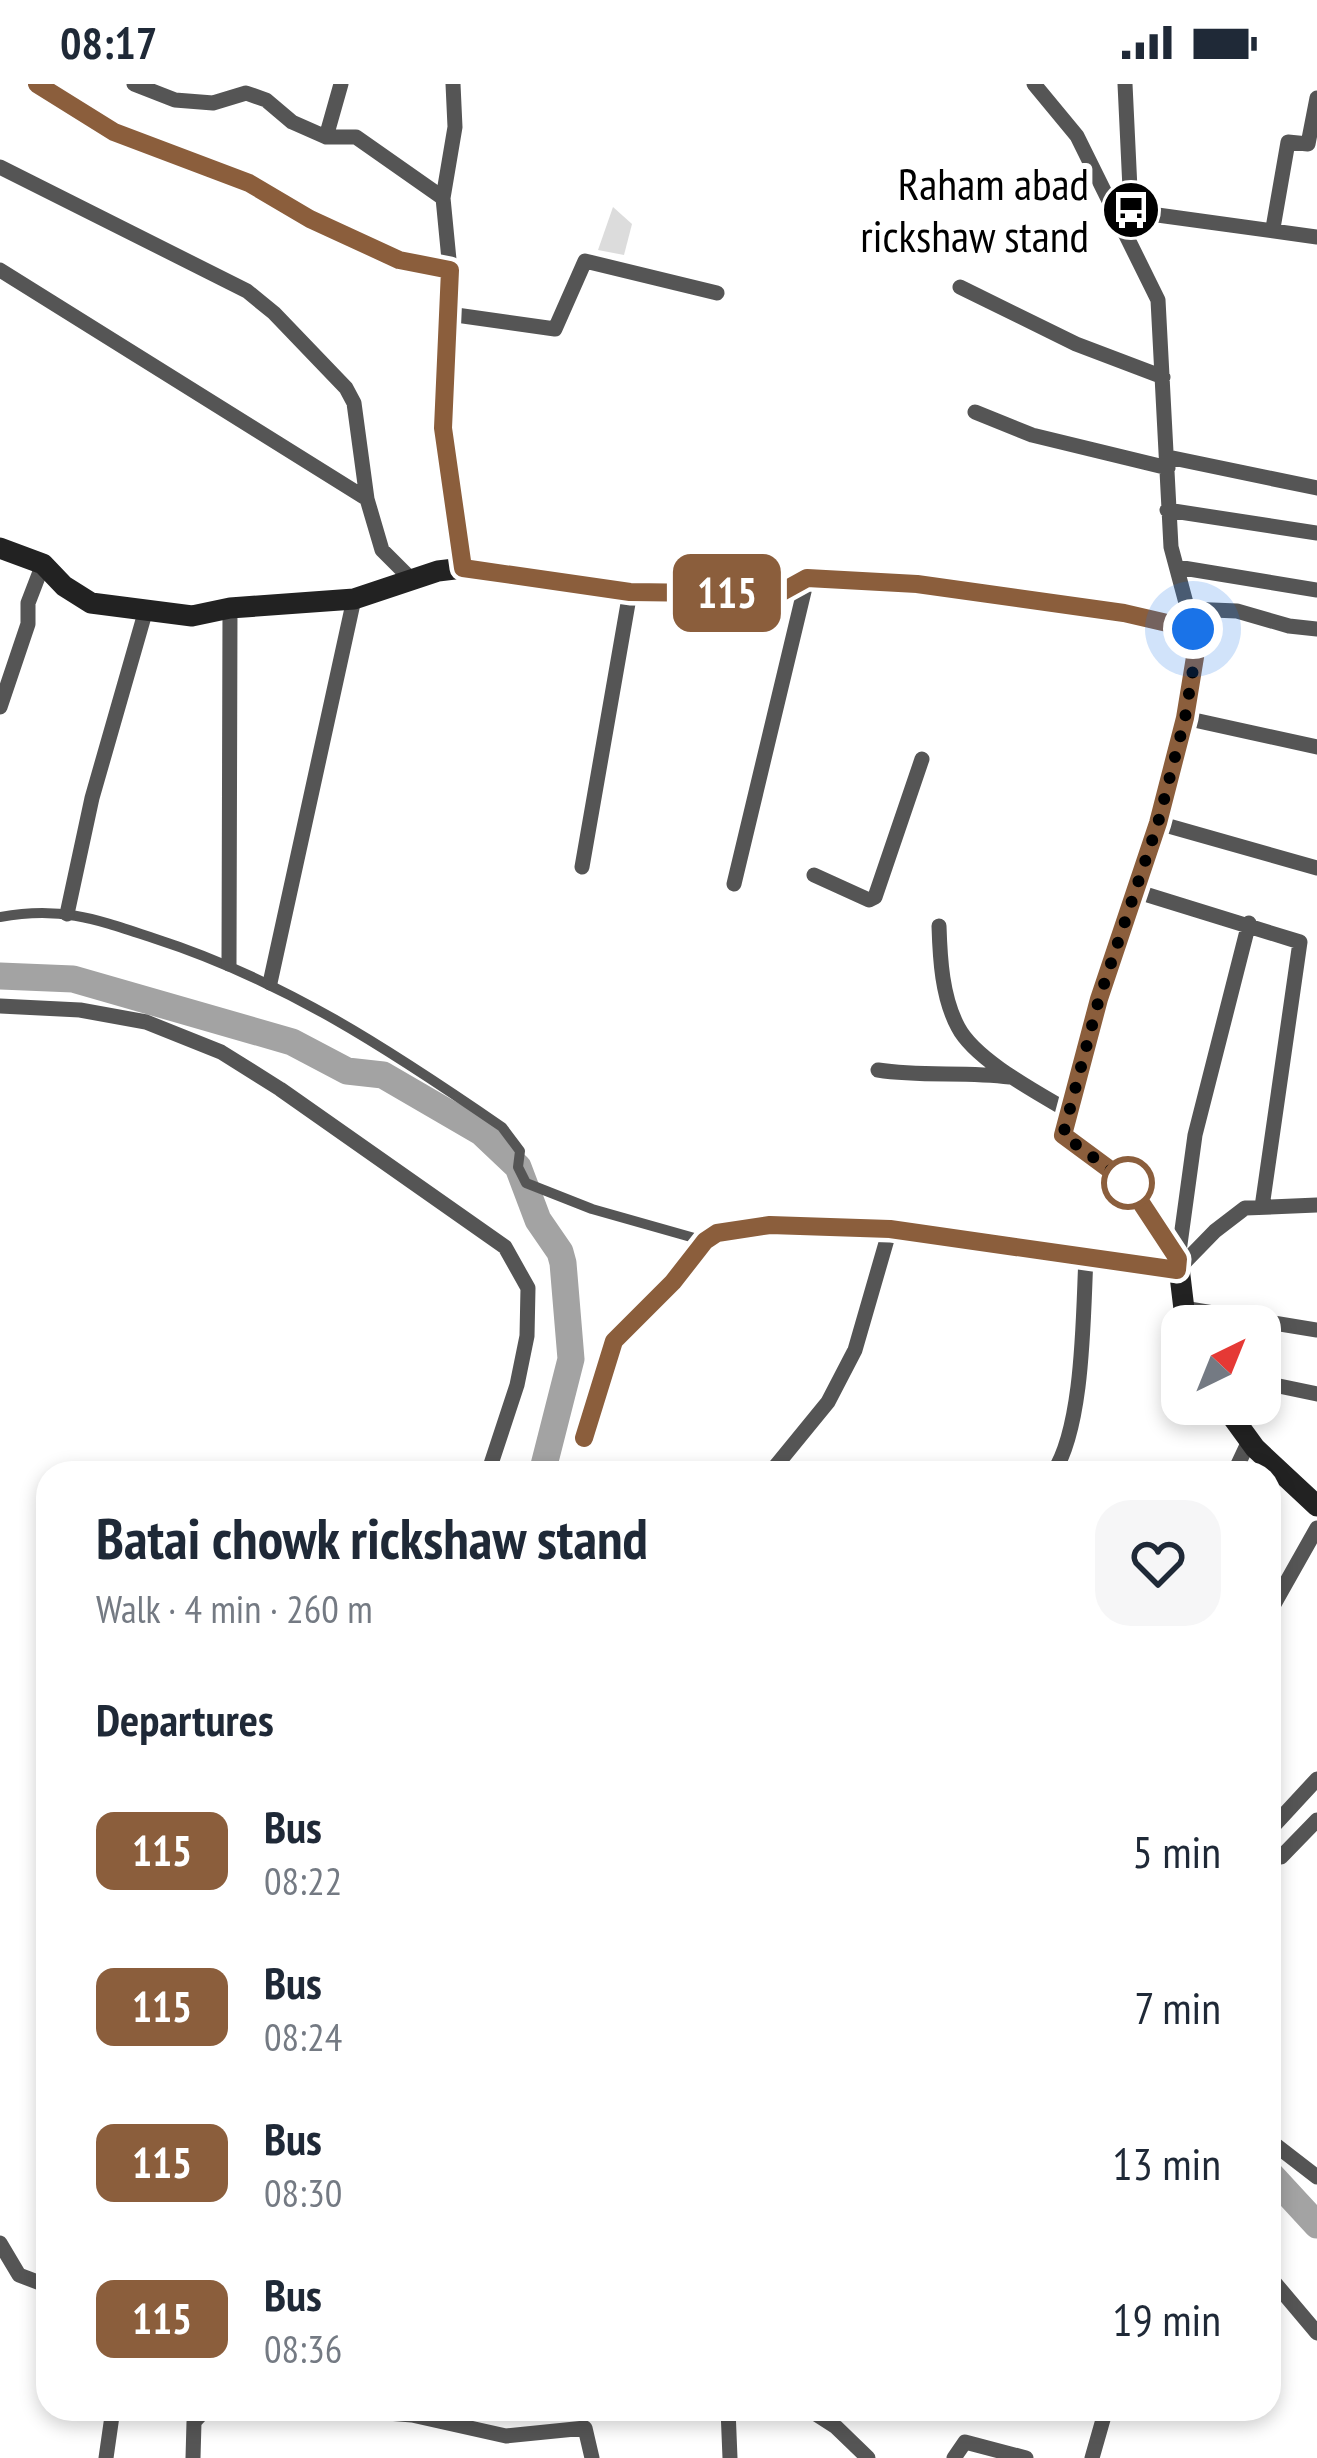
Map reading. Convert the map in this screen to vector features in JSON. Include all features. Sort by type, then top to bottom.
[{"type":"main road","points":[[0,548],[43,564],[64,586],[91,603],[193,616],[230,608],[353,599],[463,568],[630,592],[778,594],[807,578],[917,584],[1190,619],[1196,651],[1185,718],[1158,823],[1099,999],[1063,1135],[1128,1183],[1177,1265],[1182,1305]]},
{"type":"main road","points":[[1237,1425],[1270,1461]]},
{"type":"main road","points":[[1281,1472],[1317,1506]]},
{"type":"street","points":[[37,84],[114,132],[249,183],[310,219],[399,260],[450,270]]},
{"type":"street","points":[[134,84],[175,100],[212,103],[246,93],[266,100],[292,122],[326,136],[356,137],[443,198]]},
{"type":"street","points":[[212,103],[220,84]]},
{"type":"street","points":[[326,136],[341,84]]},
{"type":"street","points":[[453,84],[455,127],[443,198],[450,270],[443,428],[463,568]]},
{"type":"street","points":[[1034,84],[1077,136],[1158,300],[1167,510],[1190,619],[1237,611],[1289,626],[1317,628]]},
{"type":"street","points":[[1120,228],[1131,209],[1124,84]]},
{"type":"street","points":[[1273,228],[1288,142],[1307,144],[1317,98]]},
{"type":"street","points":[[0,167],[227,279],[274,313],[346,388],[354,403],[367,499],[382,550],[411,579]]},
{"type":"street","points":[[1120,228],[1143,213],[1317,237]]},
{"type":"street","points":[[449,314],[555,329],[585,261],[717,292]]},
{"type":"street","points":[[0,270],[367,499]]},
{"type":"street","points":[[959,286],[1076,344],[1162,377]]},
{"type":"street","points":[[975,412],[1032,435],[1317,488]]},
{"type":"street","points":[[1167,510],[1317,532]]},
{"type":"street","points":[[0,707],[43,564]]},
{"type":"street","points":[[1177,567],[1317,590]]},
{"type":"street","points":[[734,884],[807,578]]},
{"type":"street","points":[[582,867],[630,592]]},
{"type":"street","points":[[270,983],[353,599]]},
{"type":"street","points":[[229,964],[230,608]]},
{"type":"street","points":[[68,914],[92,798],[145,613]]},
{"type":"street","points":[[1185,718],[1317,747]]},
{"type":"street","points":[[814,875],[869,900],[875,896],[922,759]]},
{"type":"street","points":[[1158,823],[1317,868]]},
{"type":"street","points":[[1135,891],[1300,942],[1262,1207]]},
{"type":"street","points":[[0,917],[39,910],[68,914],[229,964],[303,998],[502,1127],[520,1151],[518,1167],[526,1183],[592,1209],[705,1241]]},
{"type":"street","points":[[1177,1265],[1195,1135],[1249,923]]},
{"type":"street","points":[[939,926],[940,968],[959,1029],[1010,1077],[1070,1112]]},
{"type":"street","points":[[0,1006],[80,1010],[146,1022],[221,1052],[505,1247],[528,1288],[527,1336],[492,1461]]},
{"type":"street","points":[[878,1070],[920,1076],[959,1072],[1010,1077]]},
{"type":"street","points":[[584,1438],[614,1341],[673,1282],[705,1241],[729,1230],[770,1225],[890,1229],[1177,1265],[1245,1208],[1317,1205]]},
{"type":"street","points":[[780,1461],[828,1402],[855,1349],[890,1229]]},
{"type":"street","points":[[1061,1461],[1082,1342],[1086,1257]]},
{"type":"street","points":[[1281,1326],[1317,1330]]},
{"type":"street","points":[[1281,1386],[1317,1394]]},
{"type":"street","points":[[1240,1461],[1249,1441]]},
{"type":"street","points":[[1281,1591],[1317,1528]]},
{"type":"street","points":[[1281,1818],[1317,1779]]},
{"type":"street","points":[[1281,1857],[1317,1820]]},
{"type":"street","points":[[1281,2149],[1317,2177]]},
{"type":"street","points":[[0,2243],[19,2275],[36,2281]]},
{"type":"street","points":[[1281,2290],[1317,2333]]},
{"type":"street","points":[[106,2458],[111,2421]]},
{"type":"street","points":[[193,2458],[195,2421]]},
{"type":"street","points":[[447,2421],[506,2436],[585,2428],[592,2458]]},
{"type":"street","points":[[730,2421],[730,2458]]},
{"type":"street","points":[[827,2421],[868,2458]]},
{"type":"street","points":[[1092,2458],[1103,2421]]},
{"type":"street","points":[[954,2458],[965,2442],[1027,2458]]},
{"type":"shaded area","points":[[613,207],[632,224],[624,255],[598,250]]},
{"type":"waterway","points":[[0,976],[73,979],[292,1042],[347,1071],[383,1075],[481,1132],[518,1167],[538,1220],[563,1263],[571,1359],[545,1461]]},
{"type":"waterway","points":[[1281,2186],[1317,2225]]},
{"type":"bus line","name":"115","points":[[37,84],[114,132],[249,183],[310,219],[399,260],[450,270],[443,428],[463,568],[630,592],[778,594],[807,578],[917,584],[1124,613],[1193,629],[1196,651],[1185,718],[1158,823],[1099,999],[1063,1135],[1128,1183],[1178,1259],[1177,1270],[890,1229],[770,1225],[717,1233],[614,1341],[584,1438]]},
{"type":"place","name":"Raham abad rickshaw stand","points":[[1131,210]]},
{"type":"route","points":[[1128,1183],[1063,1135],[1099,999],[1158,823],[1185,718],[1196,651],[1193,629]]}]
